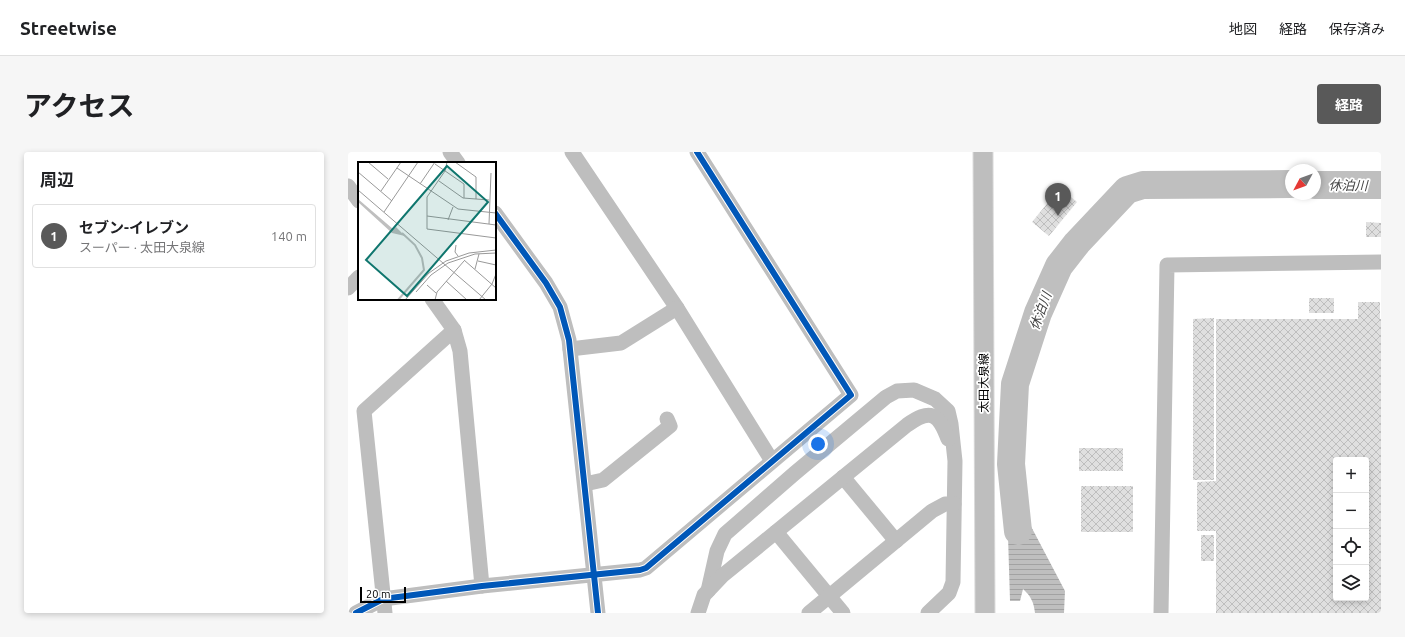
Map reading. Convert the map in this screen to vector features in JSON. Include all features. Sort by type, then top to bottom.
[{"type":"main road","name":"太田大泉線","points":[[983,152],[985,613]]},
{"type":"street","points":[[450,152],[457,162]]},
{"type":"street","points":[[572,152],[677,308],[772,461]]},
{"type":"street","points":[[356,613],[482,586],[595,576],[646,568],[851,395],[697,152]]},
{"type":"street","points":[[348,186],[358,200]]},
{"type":"street","points":[[496,214],[546,283],[560,307],[570,349],[598,613]]},
{"type":"street","points":[[1161,613],[1167,265],[1381,262]]},
{"type":"street","points":[[348,288],[358,278]]},
{"type":"street","points":[[433,300],[454,330],[460,351],[482,586]]},
{"type":"street","points":[[570,349],[621,343],[677,308]]},
{"type":"street","points":[[384,606],[364,411],[454,330]]},
{"type":"street","points":[[708,591],[717,551],[725,534],[886,397],[897,391],[914,390],[935,399],[948,412],[951,424],[955,461],[953,582],[949,593],[928,613]]},
{"type":"street","points":[[698,613],[704,595],[722,576],[906,425],[921,415],[929,414],[938,419],[944,427],[953,451]]},
{"type":"street","points":[[585,484],[603,480],[670,426],[667,419]]},
{"type":"street","points":[[842,477],[896,541]]},
{"type":"street","points":[[809,613],[932,511],[946,504],[954,504]]},
{"type":"street","points":[[776,532],[843,613]]},
{"type":"shaded area","points":[[1014,494],[1065,591],[1064,613],[1035,613],[1032,600],[1023,589],[1020,601],[1010,601],[1007,503]]},
{"type":"building","points":[[1060,188],[1077,202],[1049,236],[1032,222]]},
{"type":"building","points":[[1366,222],[1381,223],[1381,237],[1366,237]]},
{"type":"building","points":[[1309,298],[1334,298],[1334,313],[1309,313]]},
{"type":"building","points":[[1358,302],[1380,302],[1381,613],[1216,613],[1216,531],[1197,531],[1197,482],[1216,481],[1216,319],[1358,319]]},
{"type":"building","points":[[1214,318],[1214,480],[1193,480],[1193,319]]},
{"type":"building","points":[[1079,448],[1123,448],[1123,471],[1079,471]]},
{"type":"building","points":[[1081,486],[1133,486],[1133,532],[1081,532]]},
{"type":"building","points":[[1201,535],[1214,535],[1214,561],[1201,561]]},
{"type":"waterway","name":"休泊川","points":[[1018,531],[1011,464],[1015,384],[1038,313],[1059,266],[1077,243],[1127,190],[1143,185],[1285,184]]},
{"type":"waterway","name":"休泊川","points":[[1321,185],[1381,185]]},
{"type":"cycle path","points":[[356,613],[383,599],[482,586],[640,570],[646,568],[851,395],[697,152]]},
{"type":"cycle path","points":[[496,214],[546,283],[560,307],[569,340],[598,613]]},
{"type":"place","name":"セブン-イレブン","points":[[1058,216]]}]
